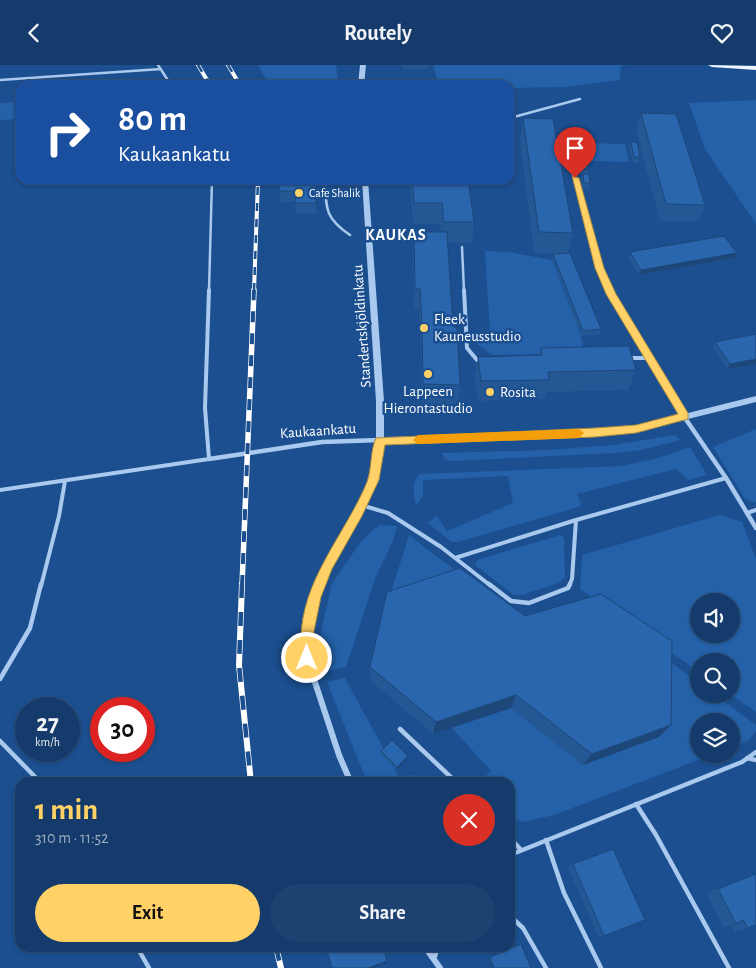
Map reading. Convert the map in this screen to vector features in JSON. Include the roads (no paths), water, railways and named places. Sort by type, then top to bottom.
[{"type":"main road","points":[[712,65],[756,68]]},
{"type":"street","points":[[362,80],[363,65]]},
{"type":"street","points":[[565,142],[599,268],[611,294],[648,358],[756,528]]},
{"type":"street","name":"Standertskjöldinkatu","points":[[365,185],[380,401],[380,441]]},
{"type":"street","name":"Kaukaankatu","points":[[208,459],[322,442],[595,433],[636,429],[756,399]]},
{"type":"street","points":[[348,777],[307,658],[307,631],[314,597],[373,480],[380,441]]},
{"type":"street","points":[[429,952],[440,968]]},
{"type":"lane","points":[[158,65],[167,80]]},
{"type":"lane","points":[[0,80],[161,69]]},
{"type":"lane","points":[[515,117],[580,99]]},
{"type":"lane","points":[[0,490],[208,459],[205,408],[212,185]]},
{"type":"lane","points":[[325,185],[327,213],[332,224],[350,235]]},
{"type":"lane","points":[[462,247],[467,348],[478,360],[487,360]]},
{"type":"lane","points":[[620,358],[648,358]]},
{"type":"lane","points":[[456,558],[576,520],[726,478]]},
{"type":"lane","points":[[0,679],[30,628],[59,516],[65,481]]},
{"type":"lane","points":[[361,505],[388,513],[456,558],[512,601],[529,603],[568,587],[572,579],[576,520]]},
{"type":"lane","points":[[747,513],[756,510]]},
{"type":"lane","points":[[400,729],[451,777]]},
{"type":"lane","points":[[0,741],[35,777]]},
{"type":"lane","points":[[515,853],[747,758],[756,752]]},
{"type":"lane","points":[[747,758],[756,761]]},
{"type":"lane","points":[[636,804],[656,835],[729,968]]},
{"type":"lane","points":[[546,840],[564,893],[601,968]]},
{"type":"lane","points":[[515,844],[521,850]]},
{"type":"lane","points":[[515,920],[523,927],[546,968]]},
{"type":"lane","points":[[141,952],[149,968]]},
{"type":"lane","points":[[434,959],[436,952]]},
{"type":"railway","points":[[198,65],[207,80]]},
{"type":"railway","points":[[228,65],[237,80]]},
{"type":"railway","points":[[254,291],[258,185]]},
{"type":"railway","points":[[242,586],[254,290]]},
{"type":"railway","points":[[242,584],[239,665],[250,777]]},
{"type":"railway","points":[[277,952],[281,968]]},
{"type":"place","name":"Cafe Shalik","points":[[299,193]]},
{"type":"place","name":"Fleek Kauneusstudio","points":[[424,328]]},
{"type":"place","name":"Lappeen Hierontastudio","points":[[428,374]]},
{"type":"place","name":"Rosita","points":[[490,392]]},
{"type":"district","name":"KAUKAS","points":[[396,235]]}]
